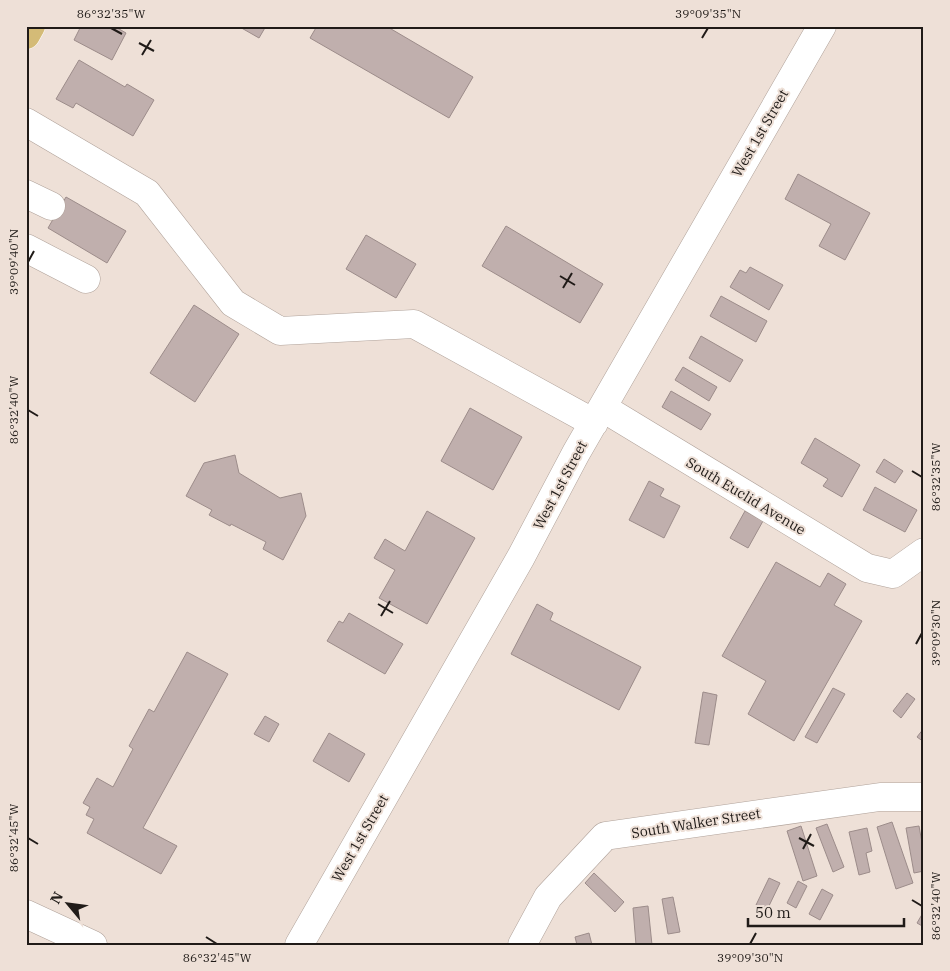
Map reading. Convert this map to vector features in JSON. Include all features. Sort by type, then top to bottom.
[{"type":"main road","points":[[26,35],[31,26]]},
{"type":"street","name":"West 1st Street","points":[[299,945],[522,557],[598,416],[822,26]]},
{"type":"street","name":"South Euclid Avenue","points":[[26,122],[147,193],[233,303],[280,331],[414,324],[598,416],[867,568],[893,574],[924,552]]},
{"type":"street","points":[[26,194],[51,206]]},
{"type":"street","points":[[26,248],[86,280]]},
{"type":"street","name":"South Walker Street","points":[[522,945],[548,897],[605,836],[880,797],[924,797]]},
{"type":"street","points":[[26,914],[93,945]]},
{"type":"building","points":[[81,26],[114,26],[126,33],[112,60],[74,40]]},
{"type":"building","points":[[238,26],[266,26],[259,38]]},
{"type":"building","points":[[317,26],[386,26],[473,77],[449,118],[310,38]]},
{"type":"building","points":[[79,60],[125,87],[127,84],[154,100],[133,136],[76,103],[73,108],[56,99]]},
{"type":"building","points":[[798,174],[870,213],[845,260],[819,246],[831,224],[785,199]]},
{"type":"building","points":[[66,197],[126,231],[107,263],[48,228]]},
{"type":"building","points":[[506,226],[603,284],[580,323],[482,266]]},
{"type":"building","points":[[366,235],[416,264],[396,298],[346,269]]},
{"type":"building","points":[[750,267],[783,285],[769,310],[730,287],[740,270],[746,273]]},
{"type":"building","points":[[721,296],[767,321],[756,342],[710,316]]},
{"type":"building","points":[[194,305],[239,334],[195,402],[150,373]]},
{"type":"building","points":[[701,336],[743,360],[730,382],[689,358]]},
{"type":"building","points":[[683,367],[717,387],[709,401],[675,380]]},
{"type":"building","points":[[671,391],[711,414],[701,430],[662,407]]},
{"type":"building","points":[[470,408],[522,437],[493,490],[441,461]]},
{"type":"building","points":[[815,438],[860,465],[842,497],[823,486],[828,479],[801,463]]},
{"type":"building","points":[[235,455],[239,473],[280,498],[301,493],[306,516],[283,560],[263,549],[266,542],[209,515],[212,510],[186,496],[204,463]]},
{"type":"building","points":[[884,459],[903,471],[895,483],[876,472]]},
{"type":"building","points":[[649,481],[664,489],[660,496],[680,506],[664,538],[629,520]]},
{"type":"building","points":[[875,487],[917,510],[905,532],[863,510]]},
{"type":"building","points":[[427,511],[475,538],[427,624],[379,598],[395,570],[374,558],[385,539],[405,551]]},
{"type":"building","points":[[745,511],[763,521],[748,548],[730,538]]},
{"type":"building","points":[[776,562],[820,587],[828,573],[846,584],[834,605],[862,621],[794,741],[748,714],[766,681],[722,656]]},
{"type":"building","points":[[537,604],[553,613],[550,620],[641,667],[619,710],[511,654]]},
{"type":"building","points":[[349,613],[403,644],[385,674],[327,641],[339,621],[343,623]]},
{"type":"building","points":[[187,652],[228,674],[143,828],[177,846],[161,874],[87,833],[94,819],[86,815],[90,807],[83,803],[97,778],[113,787],[133,749],[129,746],[149,709],[154,712]]},
{"type":"building","points":[[833,688],[845,694],[817,743],[805,737]]},
{"type":"building","points":[[703,692],[717,695],[709,745],[695,743]]},
{"type":"building","points":[[907,693],[915,699],[901,718],[893,711]]},
{"type":"building","points":[[265,716],[279,724],[269,742],[254,734]]},
{"type":"building","points":[[924,728],[924,742],[917,737]]},
{"type":"building","points":[[329,733],[365,754],[349,782],[313,761]]},
{"type":"building","points":[[892,822],[913,883],[896,889],[877,827]]},
{"type":"building","points":[[827,824],[844,867],[833,872],[816,828]]},
{"type":"building","points":[[801,826],[817,876],[803,881],[787,831]]},
{"type":"building","points":[[919,826],[924,854],[924,871],[914,873],[906,828]]},
{"type":"building","points":[[867,828],[872,851],[866,853],[870,872],[859,875],[849,832]]},
{"type":"building","points":[[594,873],[624,902],[615,912],[585,883]]},
{"type":"building","points":[[769,878],[780,883],[767,910],[756,905]]},
{"type":"building","points":[[798,881],[807,886],[796,908],[787,903]]},
{"type":"building","points":[[822,889],[833,895],[820,920],[809,914]]},
{"type":"building","points":[[673,897],[680,932],[668,934],[662,899]]},
{"type":"building","points":[[648,906],[652,945],[636,945],[633,908]]},
{"type":"building","points":[[924,911],[924,927],[917,923]]},
{"type":"building","points":[[589,933],[592,945],[577,945],[575,937]]}]
